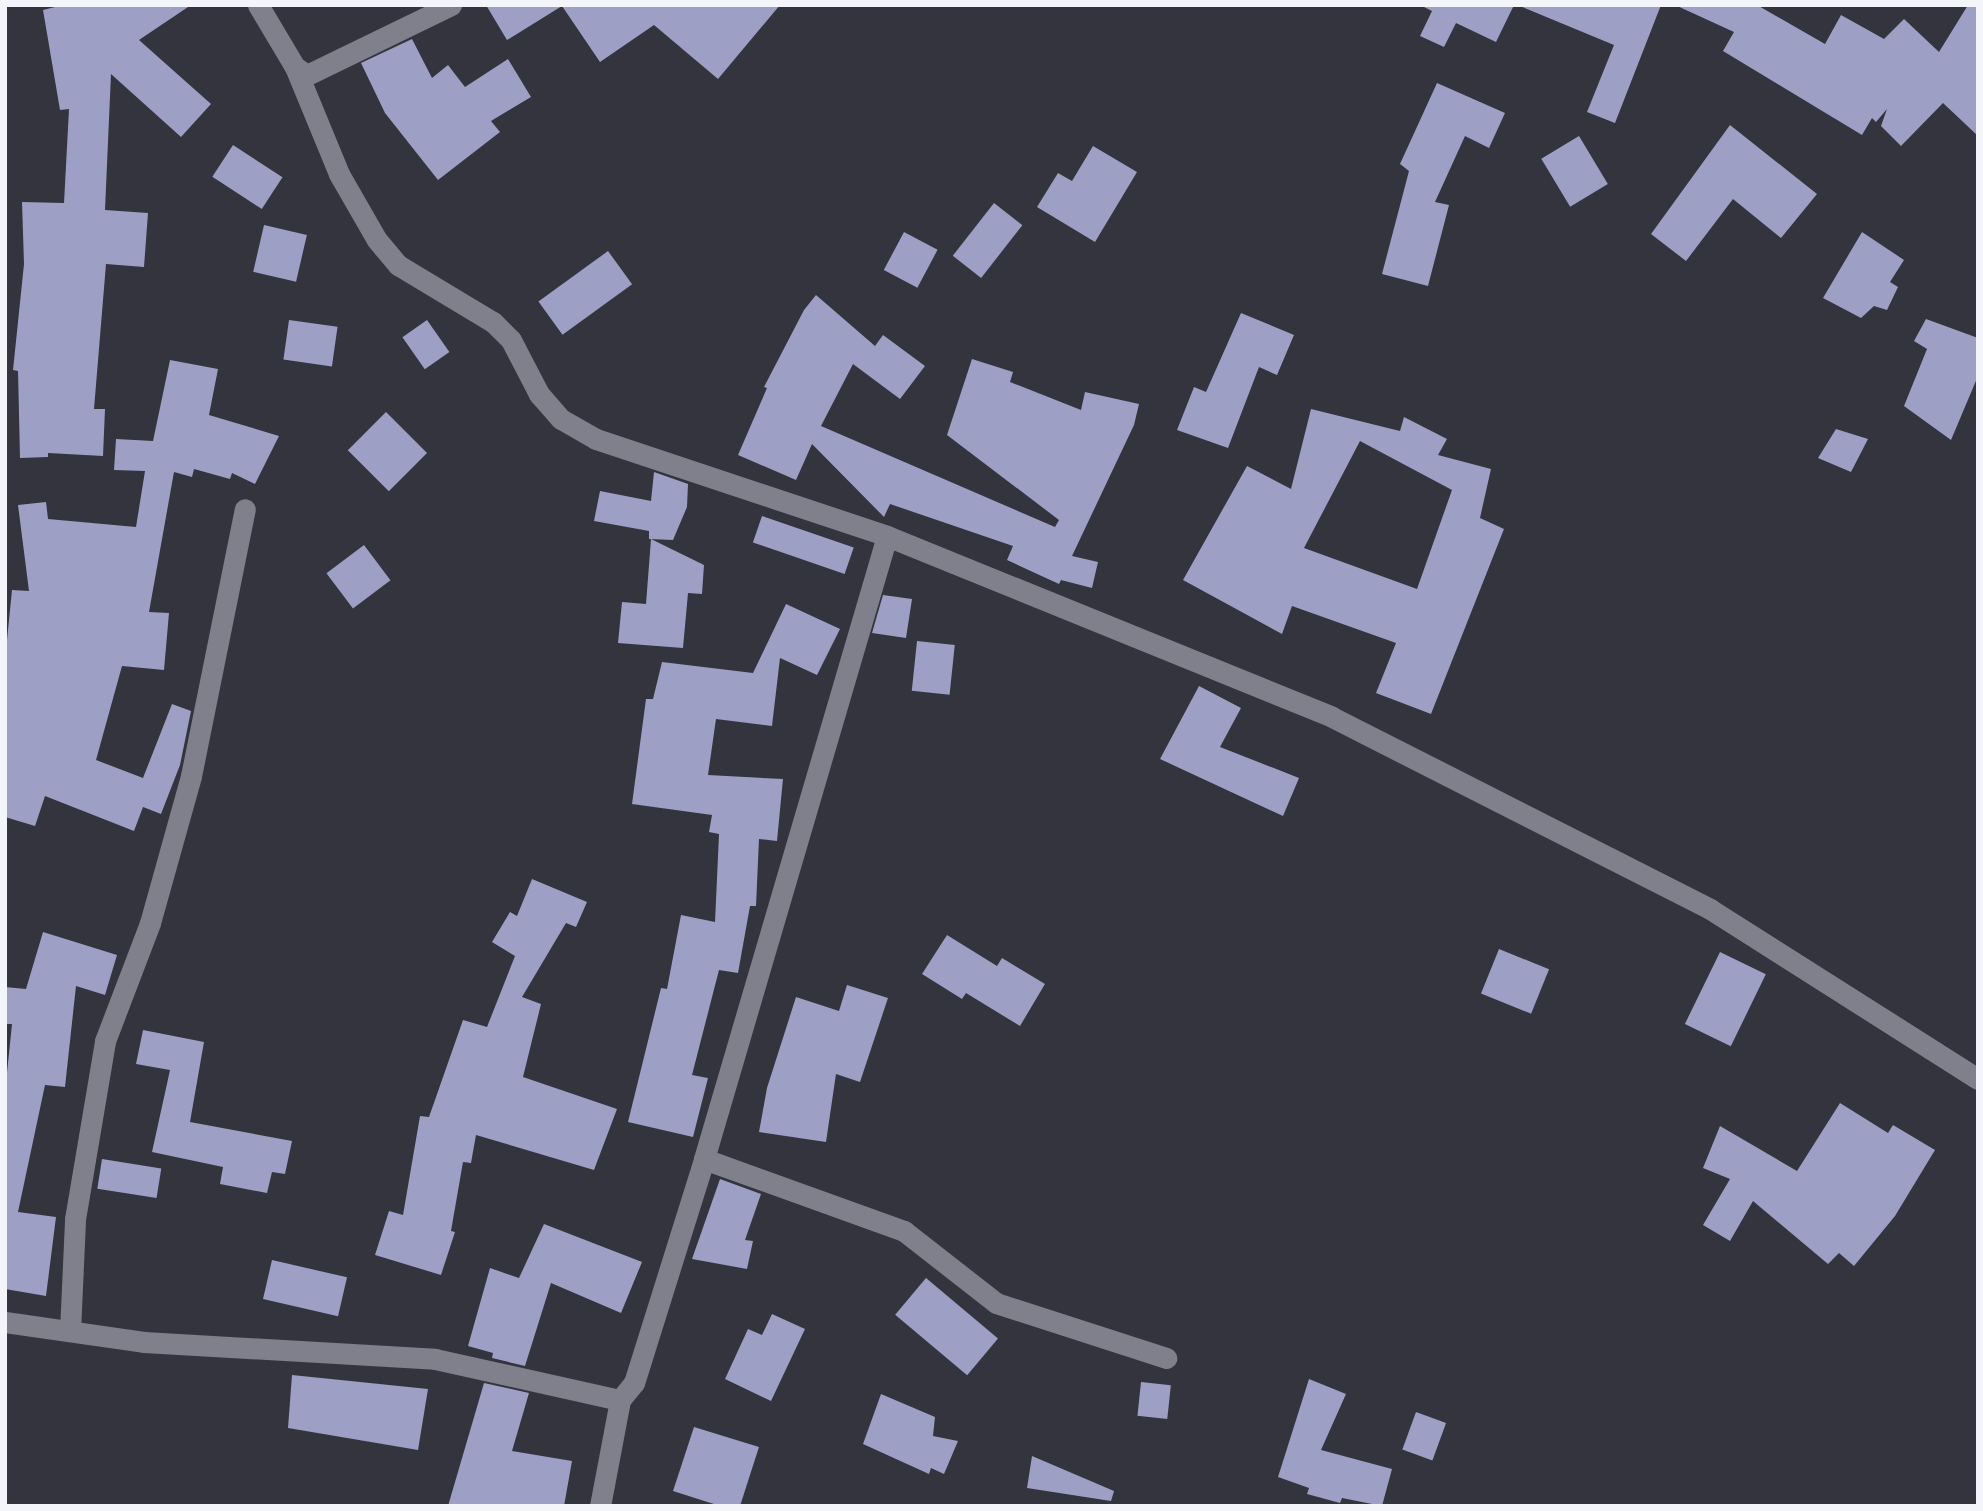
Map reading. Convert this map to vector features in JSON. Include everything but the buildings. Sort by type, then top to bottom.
[{"type":"street","points":[[258,5],[295,67],[339,174],[377,240],[398,265],[493,322],[511,340],[539,394],[561,418],[596,439],[887,536],[1332,717],[1710,909],[1978,1079]]},
{"type":"street","points":[[295,67],[307,75],[451,5]]},
{"type":"street","points":[[70,1331],[75,1219],[105,1041],[150,923],[191,776],[245,509]]},
{"type":"street","points":[[600,1506],[620,1400],[634,1383],[704,1158],[887,536]]},
{"type":"street","points":[[704,1158],[904,1231],[996,1303],[1166,1358]]},
{"type":"street","points":[[5,1322],[144,1342],[435,1359],[620,1400]]}]
